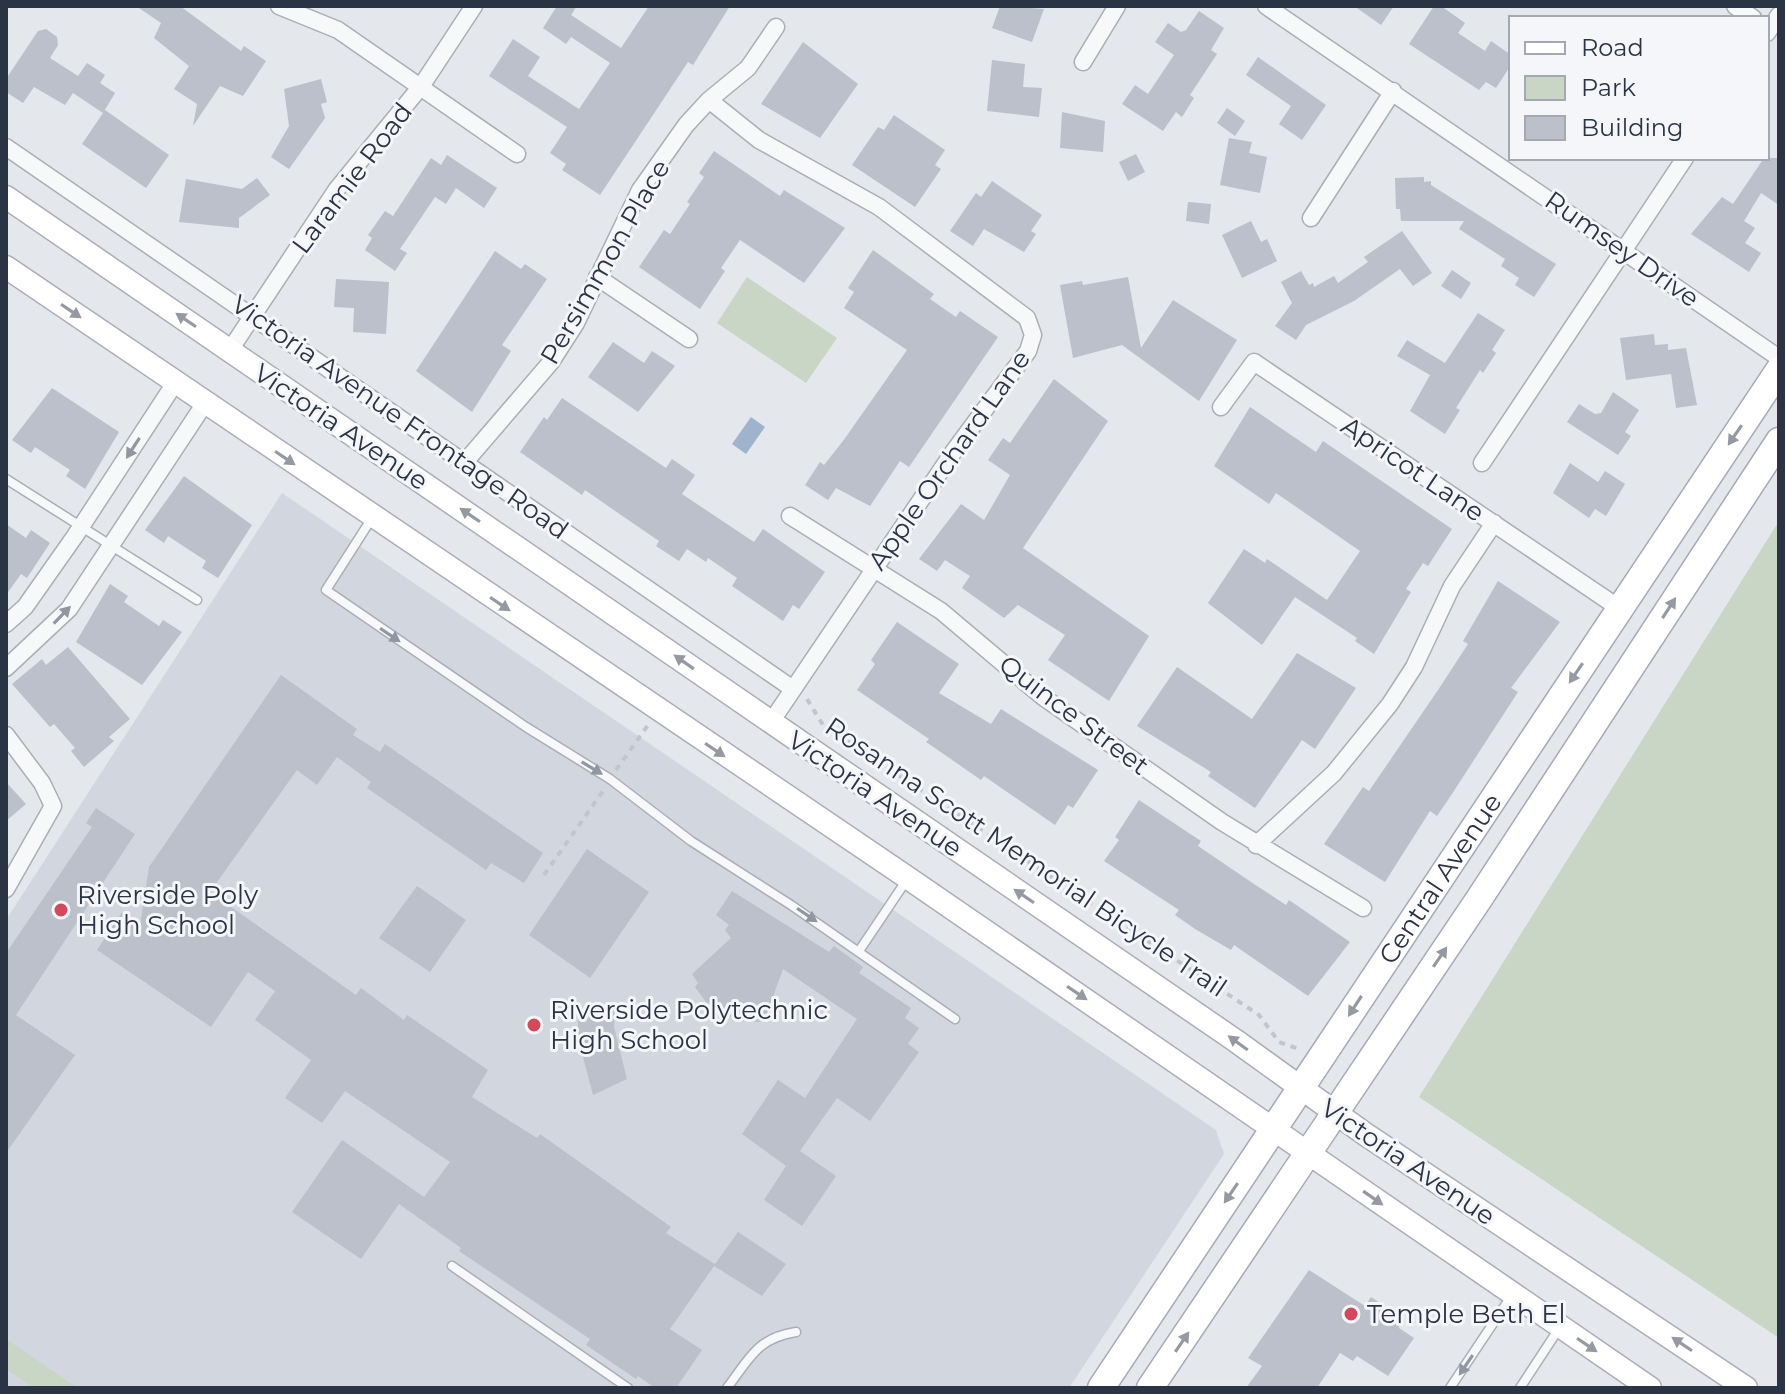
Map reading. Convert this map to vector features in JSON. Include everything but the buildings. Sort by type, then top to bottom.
[{"type":"main road","name":"Victoria Avenue","points":[[6,197],[1335,1114],[1746,1388]]},
{"type":"main road","name":"Victoria Avenue","points":[[6,267],[908,878],[1650,1388]]},
{"type":"main road","name":"Central Avenue","points":[[1101,1388],[1779,370]]},
{"type":"main road","name":"Central Avenue","points":[[1150,1388],[1309,1154],[1779,441]]},
{"type":"street","points":[[279,6],[338,30],[422,85],[517,154]]},
{"type":"street","name":"Laramie Road","points":[[230,350],[337,189],[422,85],[474,6]]},
{"type":"street","points":[[1083,62],[1117,6]]},
{"type":"street","name":"Rumsey Drive","points":[[1266,6],[1779,358]]},
{"type":"street","name":"Persimmon Place","points":[[465,462],[551,362],[576,323],[640,190],[709,100],[748,68],[776,27]]},
{"type":"street","points":[[1311,218],[1393,91]]},
{"type":"street","name":"Apple Orchard Lane","points":[[709,100],[759,140],[879,207],[1027,318],[1033,335],[1028,351],[873,569],[771,722]]},
{"type":"street","name":"Victoria Avenue Frontage Road","points":[[6,147],[793,689]]},
{"type":"street","points":[[1482,463],[1684,160]]},
{"type":"street","points":[[597,277],[689,339]]},
{"type":"street","name":"Apricot Lane","points":[[1221,407],[1254,362],[1619,608]]},
{"type":"street","points":[[6,624],[25,607],[175,383]]},
{"type":"street","points":[[6,668],[69,609],[205,403]]},
{"type":"street","name":"Quince Street","points":[[790,516],[941,611],[1043,697],[1256,845],[1363,908]]},
{"type":"street","points":[[1256,845],[1334,773],[1390,704],[1414,667],[1452,586],[1494,523]]},
{"type":"street","points":[[6,735],[42,783],[53,806],[6,889]]},
{"type":"lane","points":[[6,479],[197,600]]},
{"type":"lane","points":[[372,517],[326,590],[526,727],[610,779],[691,841],[859,951],[955,1019]]},
{"type":"lane","points":[[859,951],[908,878]]},
{"type":"lane","points":[[452,1266],[628,1388]]},
{"type":"lane","points":[[1450,1388],[1513,1294]]},
{"type":"lane","points":[[1520,1388],[1561,1327]]},
{"type":"lane","points":[[727,1388],[761,1343],[774,1335],[796,1332]]},
{"type":"path","name":"Rosanna Scott Memorial Bicycle Trail","points":[[793,689],[814,704],[823,725],[1259,1015],[1279,1042],[1299,1049]]},
{"type":"path","points":[[544,875],[604,788]]},
{"type":"shaded area","name":"Riverside Polytechnic High School","points":[[282,493],[1216,1130],[1224,1154],[1069,1388],[6,1388],[6,920]]},
{"type":"green space","points":[[747,277],[837,338],[806,383],[717,323]]},
{"type":"green space","points":[[1779,521],[1779,1338],[1419,1097]]},
{"type":"green space","points":[[6,1339],[78,1388],[34,1388],[6,1369]]},
{"type":"water","points":[[751,417],[765,427],[746,454],[732,444]]},
{"type":"place","name":"Riverside Poly High School","points":[[61,910]]},
{"type":"place","name":"Riverside Polytechnic High School","points":[[534,1025]]},
{"type":"place","name":"Temple Beth El","points":[[1351,1314]]}]
